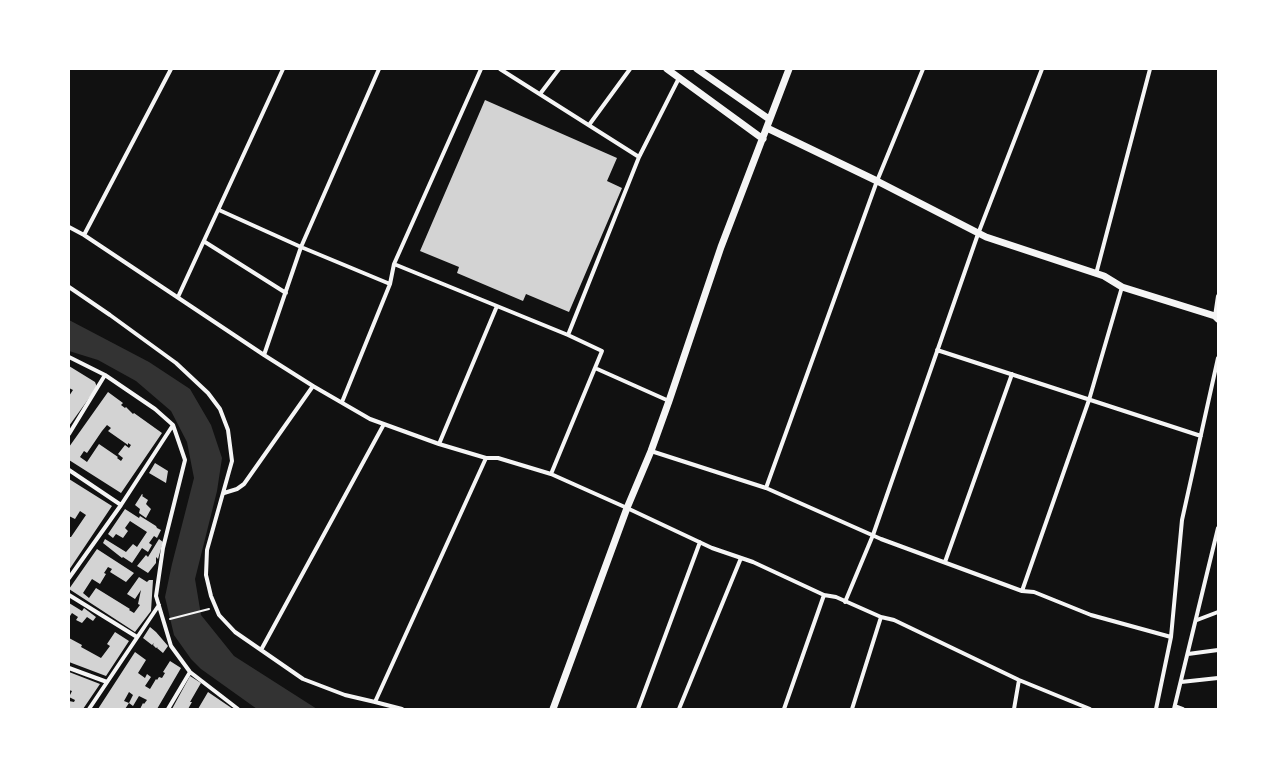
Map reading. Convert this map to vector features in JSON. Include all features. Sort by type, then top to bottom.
[{"type":"main road","points":[[667,69],[762,139]]},
{"type":"main road","points":[[697,69],[769,119]]},
{"type":"main road","points":[[553,709],[627,508],[651,451],[721,247],[789,69]]},
{"type":"main road","points":[[767,128],[877,181],[978,234],[1104,276],[1122,286],[1216,317]]},
{"type":"street","points":[[84,235],[171,69]]},
{"type":"street","points":[[178,297],[205,242],[284,69]]},
{"type":"street","points":[[264,355],[301,246],[379,69]]},
{"type":"street","points":[[342,402],[390,284],[394,264],[481,69]]},
{"type":"street","points":[[500,69],[639,157]]},
{"type":"street","points":[[540,94],[559,69]]},
{"type":"street","points":[[589,125],[630,69]]},
{"type":"street","points":[[766,488],[877,181],[923,69]]},
{"type":"street","points":[[845,602],[872,535],[978,234],[1042,69]]},
{"type":"street","points":[[1096,274],[1150,69]]},
{"type":"street","points":[[568,335],[639,157],[679,78]]},
{"type":"street","points":[[219,210],[390,284]]},
{"type":"street","points":[[69,227],[84,235],[264,355],[313,386],[370,419],[439,444],[486,458],[498,458],[550,474],[712,548],[742,558],[824,595],[836,597],[882,617],[894,620],[1019,680],[1090,709]]},
{"type":"street","points":[[205,242],[286,293]]},
{"type":"street","points":[[394,264],[568,335],[602,351],[550,474]]},
{"type":"street","points":[[1022,591],[1089,400],[1122,286]]},
{"type":"street","points":[[69,288],[110,315],[176,363],[208,394],[220,409],[228,430],[232,461],[207,550],[206,575],[211,596],[219,615],[235,632],[303,679],[345,695],[402,709]]},
{"type":"street","points":[[1216,317],[1218,296]]},
{"type":"street","points":[[439,444],[497,306]]},
{"type":"street","points":[[937,350],[1201,436]]},
{"type":"street","points":[[69,357],[104,375],[155,409],[173,426],[185,460],[163,548],[156,596],[171,646],[190,672],[238,709]]},
{"type":"street","points":[[1156,709],[1171,637],[1182,520],[1218,358]]},
{"type":"street","points":[[595,368],[669,401]]},
{"type":"street","points":[[945,562],[1012,374]]},
{"type":"street","points":[[69,434],[104,375]]},
{"type":"street","points":[[224,493],[237,489],[244,484],[313,386]]},
{"type":"street","points":[[261,650],[384,424]]},
{"type":"street","points":[[69,578],[121,505],[173,426]]},
{"type":"street","points":[[651,451],[766,488],[872,535],[1022,591],[1034,592],[1091,615],[1171,637]]},
{"type":"street","points":[[375,702],[486,458]]},
{"type":"street","points":[[69,470],[121,505]]},
{"type":"street","points":[[1183,709],[1175,708],[1218,528]]},
{"type":"street","points":[[638,709],[700,542]]},
{"type":"street","points":[[679,709],[742,558]]},
{"type":"street","points":[[69,595],[137,637]]},
{"type":"street","points":[[784,709],[824,595]]},
{"type":"street","points":[[89,709],[159,605]]},
{"type":"street","points":[[1197,620],[1218,612]]},
{"type":"street","points":[[852,709],[882,617]]},
{"type":"street","points":[[1188,654],[1218,650]]},
{"type":"street","points":[[69,668],[107,682]]},
{"type":"street","points":[[168,709],[190,672]]},
{"type":"street","points":[[1182,682],[1218,678]]},
{"type":"street","points":[[1014,709],[1019,680]]},
{"type":"path","points":[[169,620],[207,610]]},
{"type":"shaded area","points":[[69,320],[149,362],[190,389],[211,425],[222,458],[217,491],[195,579],[201,615],[234,656],[317,709],[257,709],[201,669],[191,659],[174,635],[165,597],[194,478],[187,442],[171,411],[136,381],[98,360],[69,351]]},
{"type":"building","points":[[485,100],[617,158],[607,181],[622,188],[569,312],[526,294],[523,301],[457,273],[459,267],[420,251]]},
{"type":"building","points":[[69,366],[95,382],[97,387],[69,426],[69,396],[73,390],[69,388]]},
{"type":"building","points":[[108,392],[123,403],[121,405],[162,433],[121,493],[69,460],[69,447]],"holes":[[[107,425],[111,428],[108,431],[128,445],[128,443],[131,445],[129,448],[125,445],[118,454],[123,458],[121,461],[117,458],[118,457],[99,444],[87,462],[80,457],[84,451],[87,453]]]},
{"type":"building","points":[[155,463],[168,471],[166,483],[149,473]]},
{"type":"building","points":[[69,479],[112,506],[69,570],[69,538],[86,515],[80,511],[75,519],[69,516]]},
{"type":"building","points":[[142,494],[142,496],[148,500],[146,504],[151,509],[146,518],[139,513],[140,509],[135,505]]},
{"type":"building","points":[[125,509],[139,518],[140,516],[161,530],[157,538],[154,536],[149,543],[152,545],[148,552],[142,548],[132,563],[123,557],[122,558],[103,543],[105,539],[126,552],[133,544],[137,547],[147,532],[130,521],[125,528],[128,531],[123,538],[116,534],[113,538],[108,534]]},
{"type":"building","points":[[159,539],[163,542],[158,559],[156,557],[156,563],[148,573],[137,566],[146,555],[148,557]]},
{"type":"building","points":[[97,549],[134,573],[126,582],[110,572],[112,569],[108,567],[100,584],[92,579],[83,593],[89,598],[96,588],[134,613],[140,605],[138,604],[141,590],[135,599],[127,594],[139,577],[147,582],[149,580],[153,580],[151,611],[135,632],[69,589]]},
{"type":"building","points":[[69,603],[82,611],[84,608],[96,617],[93,621],[87,617],[82,623],[76,620],[78,617],[72,613],[70,616],[69,615]]},
{"type":"building","points":[[150,627],[168,646],[163,653],[157,648],[158,647],[156,648],[153,645],[154,643],[152,645],[143,638]]},
{"type":"building","points":[[115,632],[129,641],[106,676],[69,662],[69,638],[82,645],[81,647],[101,658],[110,646],[107,644]]},
{"type":"building","points":[[135,652],[146,660],[138,673],[145,678],[147,674],[151,677],[145,686],[150,689],[156,679],[157,680],[159,677],[162,678],[165,673],[163,672],[170,661],[181,668],[157,709],[140,709],[143,703],[144,704],[147,700],[139,696],[133,706],[129,703],[125,709],[98,709]],"holes":[[[129,692],[133,695],[129,703],[124,701]]]},
{"type":"building","points":[[69,672],[100,684],[83,709],[69,709],[69,701],[74,702],[75,700],[69,697],[72,691],[69,690]]},
{"type":"building","points":[[190,676],[201,683],[190,702],[192,702],[188,709],[172,709]]},
{"type":"building","points":[[208,692],[233,709],[198,709]]}]
